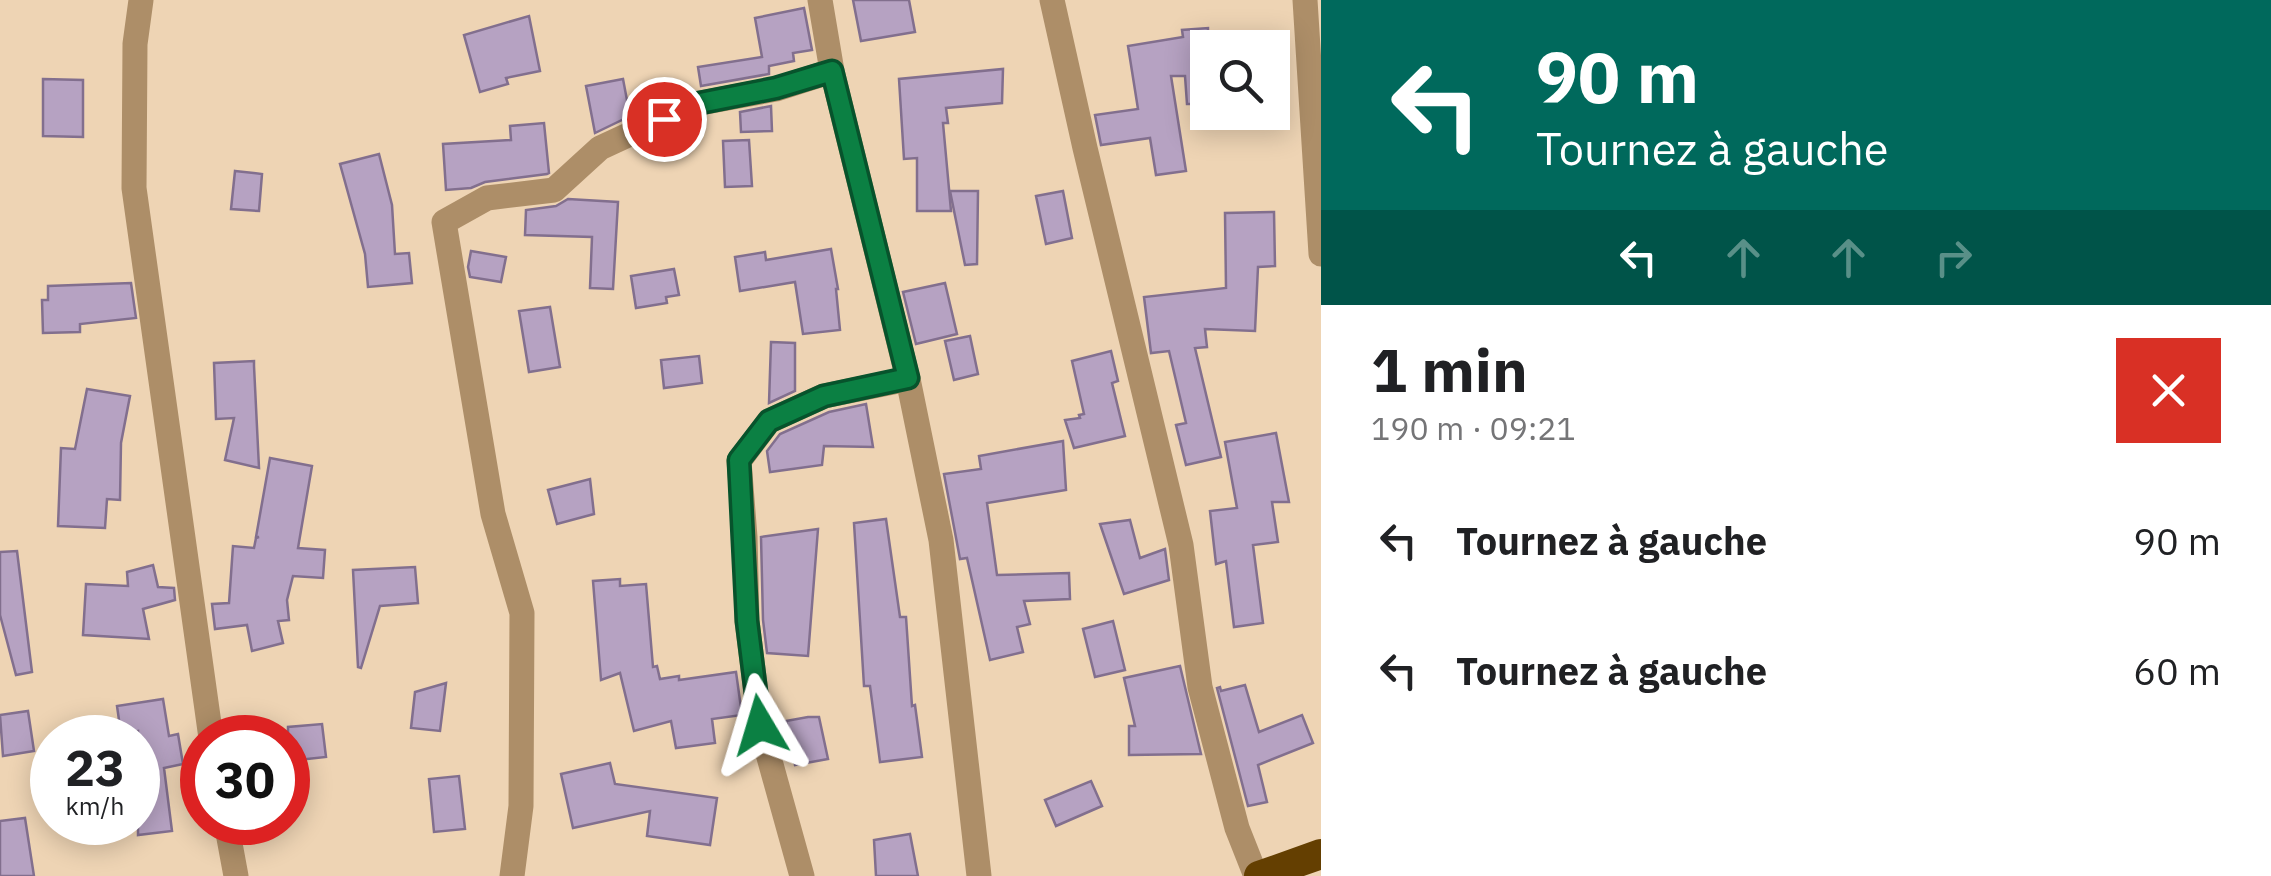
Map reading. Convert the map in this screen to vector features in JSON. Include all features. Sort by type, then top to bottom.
[{"type":"highway","points":[[1257,876],[1321,854]]},
{"type":"street","points":[[141,0],[135,44],[134,188],[209,715]]},
{"type":"street","points":[[820,0],[832,71],[908,378],[942,540],[979,876]]},
{"type":"street","points":[[1052,0],[1181,545],[1200,687],[1237,828],[1257,876]]},
{"type":"street","points":[[1305,0],[1321,254]]},
{"type":"street","points":[[512,876],[521,806],[522,613],[493,514],[444,222],[487,198],[554,190],[600,148],[695,104],[776,88],[832,71]]},
{"type":"street","points":[[802,876],[760,725],[747,621],[739,460],[769,421],[824,396],[908,378]]},
{"type":"street","points":[[230,845],[236,876]]},
{"type":"building","points":[[853,0],[909,0],[915,32],[861,41]]},
{"type":"building","points":[[804,8],[812,50],[793,53],[794,61],[769,66],[769,74],[701,86],[698,67],[762,57],[755,18]]},
{"type":"building","points":[[529,16],[540,71],[506,78],[508,84],[480,92],[464,35]]},
{"type":"building","points":[[1208,28],[1190,30],[1190,104],[1185,76],[1171,76],[1186,171],[1156,175],[1150,138],[1101,145],[1095,115],[1138,109],[1128,46],[1183,37],[1182,30]]},
{"type":"building","points":[[1003,69],[1002,103],[946,108],[948,123],[943,123],[951,211],[917,211],[917,158],[904,159],[899,79]]},
{"type":"building","points":[[43,79],[83,80],[83,137],[43,136]]},
{"type":"building","points":[[623,79],[630,116],[595,133],[586,86]]},
{"type":"building","points":[[771,106],[772,131],[741,132],[740,112]]},
{"type":"building","points":[[544,123],[549,173],[446,190],[443,144],[511,140],[510,126]]},
{"type":"building","points":[[749,140],[752,186],[725,187],[723,141]]},
{"type":"building","points":[[379,154],[392,205],[395,254],[409,253],[412,283],[368,287],[365,254],[340,164]]},
{"type":"building","points":[[235,171],[262,174],[259,211],[231,209]]},
{"type":"building","points":[[950,191],[978,191],[977,264],[965,265]]},
{"type":"building","points":[[1063,191],[1072,238],[1046,244],[1036,196]]},
{"type":"building","points":[[568,199],[618,202],[613,289],[590,288],[592,237],[525,235],[526,210],[556,206]]},
{"type":"building","points":[[1274,212],[1275,266],[1258,267],[1255,331],[1205,329],[1207,347],[1195,348],[1221,457],[1186,465],[1176,425],[1186,423],[1169,351],[1151,353],[1144,297],[1226,288],[1225,213]]},
{"type":"building","points":[[831,249],[840,330],[803,334],[795,282],[740,291],[735,257],[765,252],[766,260]]},
{"type":"building","points":[[471,251],[506,257],[501,282],[470,277]]},
{"type":"building","points":[[674,269],[679,295],[666,297],[667,303],[636,308],[631,276]]},
{"type":"building","points":[[131,283],[136,318],[80,324],[80,332],[43,333],[42,300],[48,300],[48,286]]},
{"type":"building","points":[[945,283],[957,334],[916,344],[903,292]]},
{"type":"building","points":[[550,307],[560,367],[529,372],[519,311]]},
{"type":"building","points":[[970,336],[978,374],[954,380],[945,341]]},
{"type":"building","points":[[771,342],[795,343],[795,391],[769,403]]},
{"type":"building","points":[[1111,351],[1118,381],[1112,383],[1125,436],[1074,448],[1065,420],[1084,414],[1072,361]]},
{"type":"building","points":[[699,356],[702,383],[664,388],[661,360]]},
{"type":"building","points":[[254,361],[259,468],[225,460],[234,418],[216,419],[214,363]]},
{"type":"building","points":[[87,389],[130,396],[121,443],[120,500],[107,499],[105,528],[58,526],[61,448],[75,449]]},
{"type":"building","points":[[866,404],[873,447],[824,446],[822,465],[770,472],[767,451],[780,434],[829,412]]},
{"type":"building","points":[[1276,433],[1289,502],[1272,502],[1278,542],[1253,545],[1263,623],[1234,627],[1226,561],[1216,564],[1210,511],[1237,508],[1225,442]]},
{"type":"building","points":[[1063,441],[1066,490],[987,503],[997,575],[1069,573],[1070,599],[1024,601],[1030,624],[1017,627],[1023,652],[990,660],[967,558],[960,559],[944,474],[981,469],[979,456]]},
{"type":"building","points":[[270,458],[312,466],[298,548],[325,550],[323,578],[293,576],[287,600],[289,620],[278,621],[283,643],[252,651],[247,625],[215,629],[212,604],[229,603],[233,546],[254,548],[259,537]]},
{"type":"building","points":[[590,479],[594,514],[557,524],[548,490]]},
{"type":"building","points":[[886,519],[900,617],[906,617],[912,706],[915,705],[922,757],[880,762],[870,686],[864,686],[854,523]]},
{"type":"building","points":[[1130,520],[1140,558],[1165,549],[1169,580],[1124,594],[1100,524]]},
{"type":"building","points":[[818,529],[808,656],[767,653],[761,537]]},
{"type":"building","points":[[17,551],[32,672],[16,675],[0,615],[0,552]]},
{"type":"building","points":[[153,565],[158,587],[174,588],[175,600],[143,609],[149,639],[83,635],[86,584],[128,586],[127,572]]},
{"type":"building","points":[[415,567],[418,603],[380,606],[361,668],[358,667],[353,570]]},
{"type":"building","points":[[620,579],[620,586],[646,584],[653,667],[657,666],[660,679],[736,672],[742,715],[712,719],[715,743],[676,748],[671,721],[634,731],[620,673],[601,680],[593,581]]},
{"type":"building","points":[[1113,621],[1125,670],[1095,677],[1083,629]]},
{"type":"building","points":[[1180,666],[1201,754],[1129,755],[1129,726],[1135,726],[1124,678]]},
{"type":"building","points":[[446,683],[440,731],[411,728],[415,692]]},
{"type":"building","points":[[1245,685],[1259,732],[1302,715],[1313,743],[1258,765],[1267,802],[1248,806],[1217,688],[1221,691]]},
{"type":"building","points":[[163,699],[169,736],[178,734],[180,746],[180,765],[164,768],[172,831],[160,832],[160,715],[118,715],[117,706]]},
{"type":"building","points":[[28,711],[30,752],[3,756],[0,715]]},
{"type":"building","points":[[819,717],[828,759],[795,765],[786,721]]},
{"type":"building","points":[[322,724],[326,757],[310,759],[310,725]]},
{"type":"building","points":[[610,763],[615,784],[717,798],[710,845],[647,836],[650,811],[573,828],[561,774]]},
{"type":"building","points":[[459,776],[465,829],[434,832],[429,779]]},
{"type":"building","points":[[1091,781],[1102,806],[1056,826],[1045,800]]},
{"type":"building","points":[[25,818],[34,876],[0,876],[0,821]]},
{"type":"building","points":[[910,834],[918,876],[876,876],[874,840]]},
{"type":"route","points":[[664,119],[695,104],[776,88],[832,71],[908,378],[824,396],[769,421],[739,460],[747,621],[760,725]]}]
